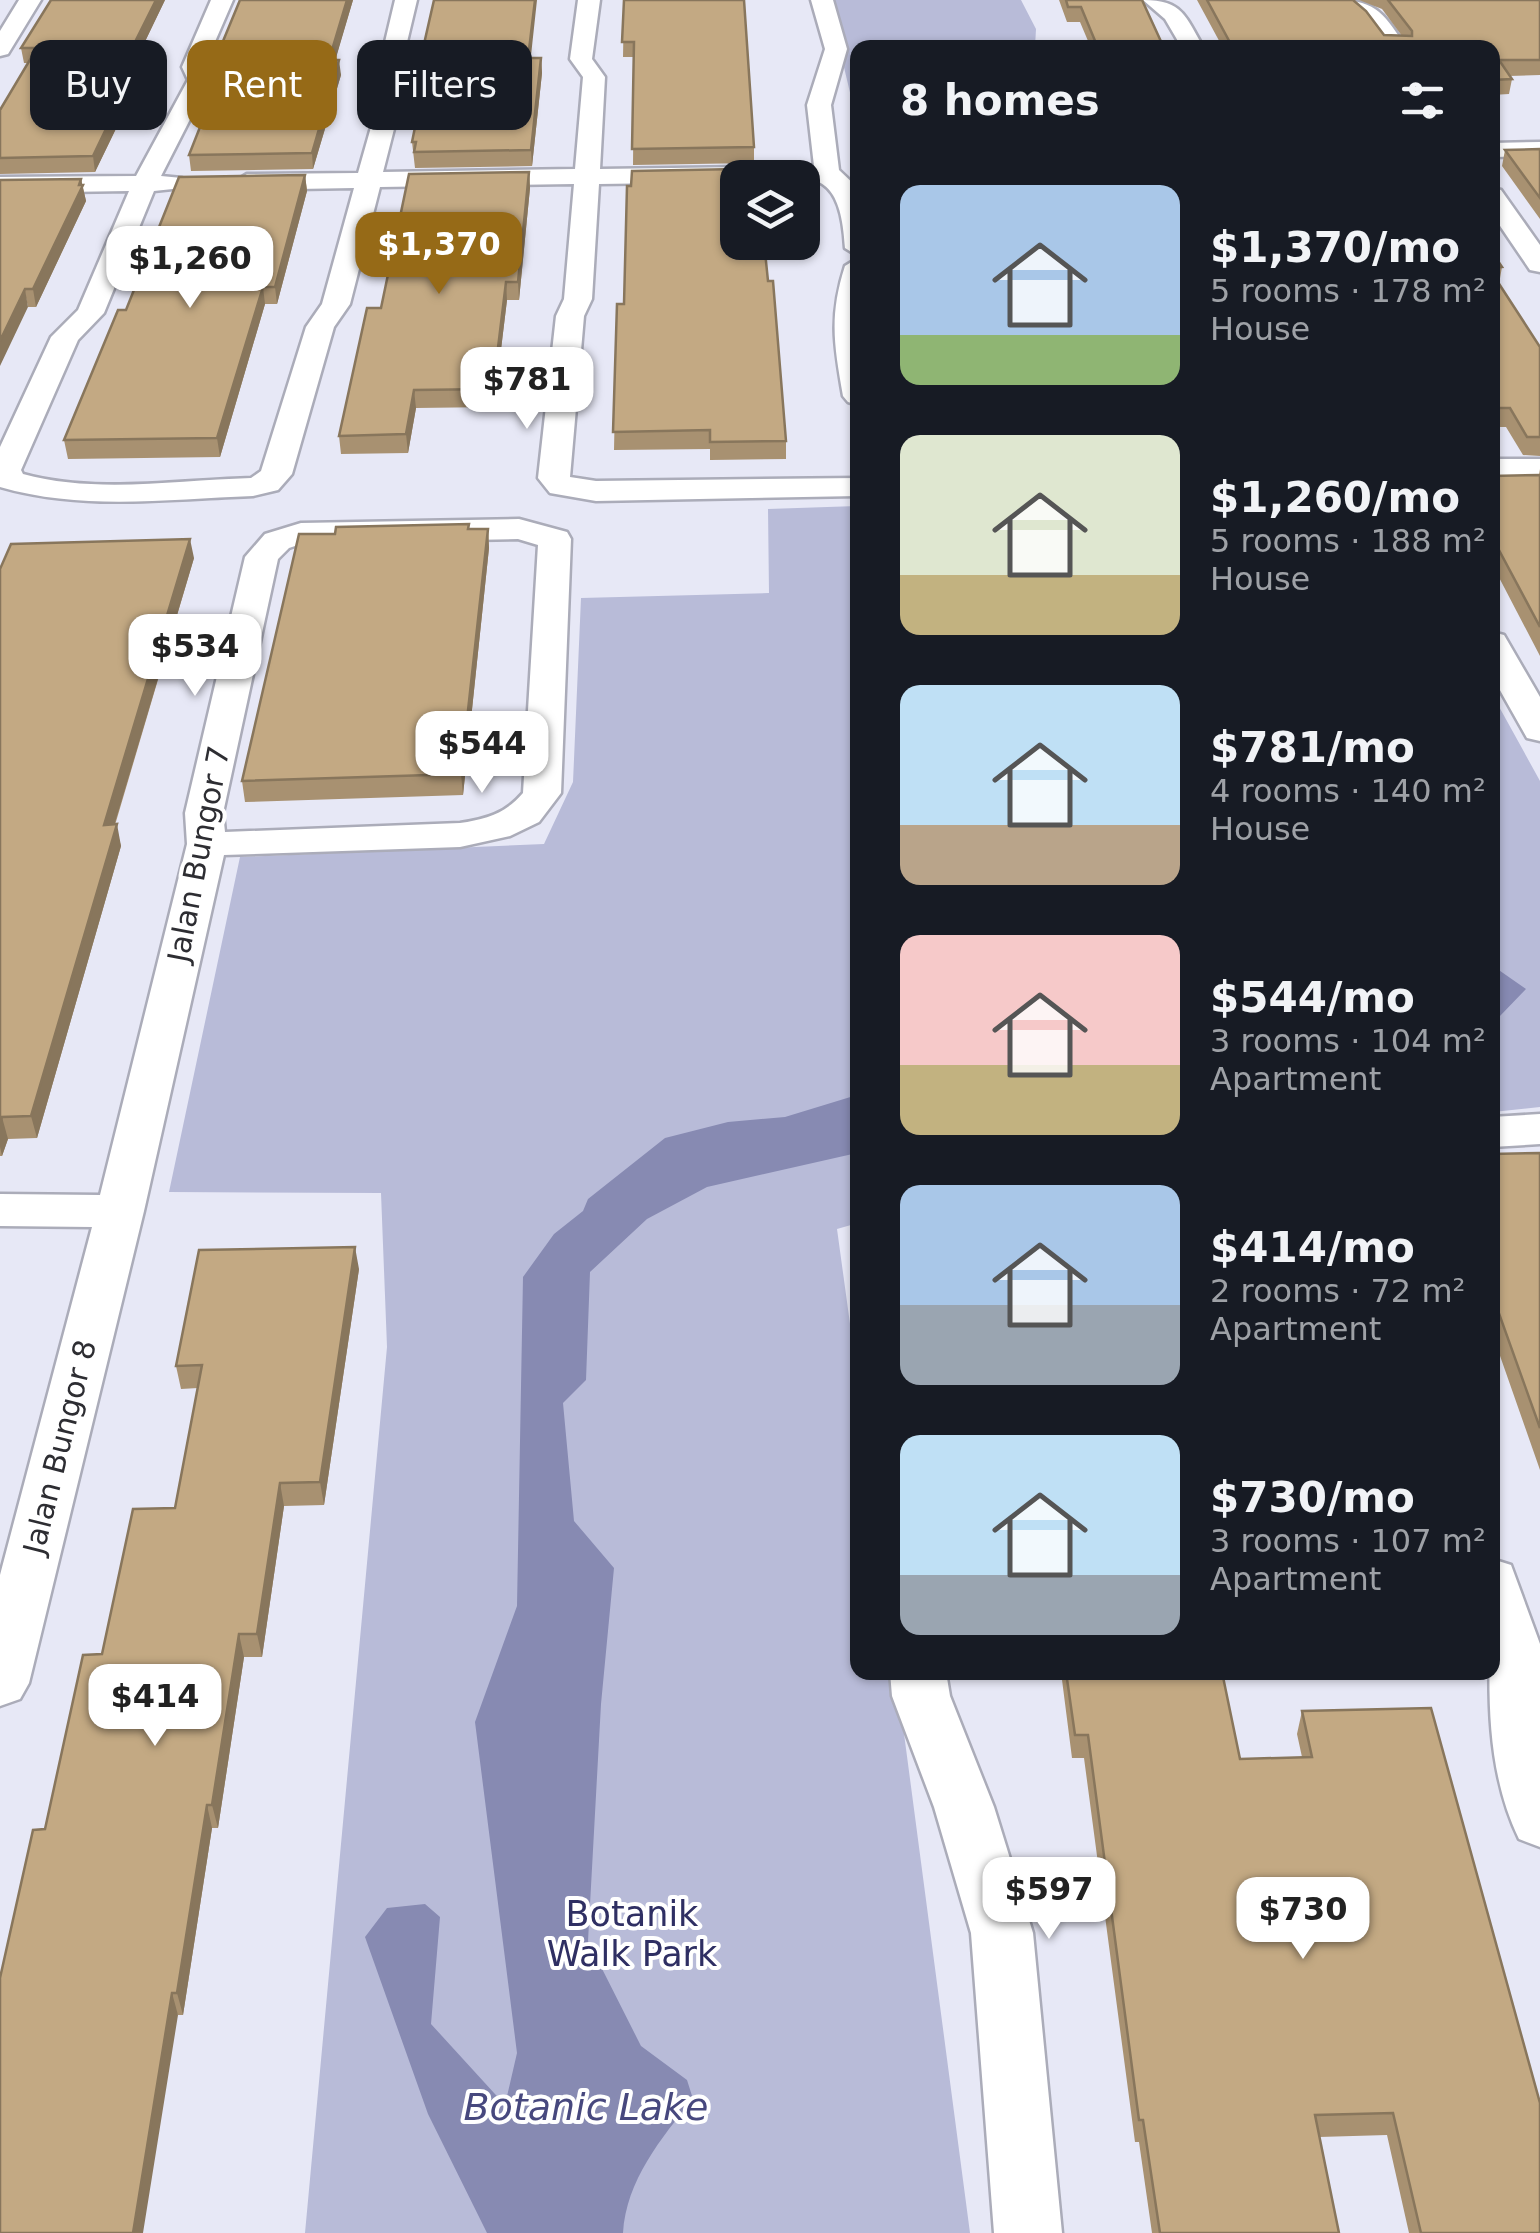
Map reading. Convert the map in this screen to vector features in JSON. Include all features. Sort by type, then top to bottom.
[{"type":"street","points":[[0,49],[30,0]]},
{"type":"street","points":[[222,0],[193,67],[199,80],[145,183],[90,314],[66,337],[5,470],[5,480],[60,491],[150,490],[253,487],[267,483],[276,474],[320,327],[336,304],[370,181],[396,78],[391,62],[406,0]]},
{"type":"street","points":[[589,0],[581,58],[594,77],[588,176],[578,299],[570,316],[554,478],[562,486],[596,491],[850,487]]},
{"type":"street","points":[[822,0],[836,49],[819,105],[827,173]]},
{"type":"street","points":[[1154,0],[1174,15],[1188,40]]},
{"type":"street","points":[[1348,0],[1375,18],[1390,40]]},
{"type":"street","points":[[1500,150],[1540,149]]},
{"type":"street","points":[[0,184],[827,173],[844,182],[850,195]]},
{"type":"street","points":[[1500,206],[1540,264]]},
{"type":"street","points":[[850,294],[850,356]]},
{"type":"street","points":[[1500,468],[1540,468]]},
{"type":"street","name":"Jalan Bungor 7","points":[[120,1211],[208,844],[204,813],[262,557],[277,541],[300,533],[519,529],[556,540],[542,794],[528,816],[460,835],[208,844]]},
{"type":"street","points":[[1500,657],[1540,730]]},
{"type":"street","points":[[1500,1132],[1540,1129]]},
{"type":"street","points":[[0,1210],[120,1211]]},
{"type":"street","name":"Jalan Bungor 8","points":[[0,1683],[120,1211]]},
{"type":"street","points":[[1500,1606],[1518,1663],[1519,1718],[1528,1785],[1540,1821]]},
{"type":"street","points":[[919,1680],[921,1696],[964,1807],[1002,1933],[1028,2233]]},
{"type":"green space","points":[[828,0],[1021,0],[1036,29],[1035,40],[850,40],[850,93]]},
{"type":"green space","name":"Botanik Walk Park","points":[[850,506],[850,1225],[837,1229],[850,1324],[850,1680],[897,1680],[970,2233],[305,2233],[387,1347],[381,1193],[169,1192],[240,857],[544,844],[573,782],[581,598],[769,593],[768,509]]},
{"type":"green space","points":[[1500,708],[1540,781],[1540,1107],[1500,1111]]},
{"type":"water","points":[[1500,971],[1526,989],[1500,1016]]},
{"type":"water","name":"Botanic Lake","points":[[850,1097],[850,1155],[707,1187],[647,1219],[590,1272],[586,1380],[563,1403],[574,1521],[614,1568],[601,1704],[588,1941],[641,2046],[687,2080],[693,2099],[638,2178],[623,2233],[487,2233],[428,2114],[365,1937],[387,1908],[425,1904],[440,1917],[431,2024],[505,2105],[517,2053],[475,1722],[517,1606],[523,1277],[554,1234],[583,1211],[588,1199],[665,1138],[728,1122],[785,1117]]},
{"type":"building","points":[[51,0],[156,0],[136,40],[30,40],[30,48],[21,48]]},
{"type":"building","points":[[240,0],[347,0],[335,40],[223,40]]},
{"type":"building","points":[[434,0],[535,0],[530,40],[425,40]]},
{"type":"building","points":[[624,0],[744,0],[754,147],[632,149],[634,42],[622,42]]},
{"type":"building","points":[[1066,0],[1142,0],[1160,40],[1095,40],[1081,7],[1068,7]]},
{"type":"building","points":[[1207,0],[1353,0],[1384,35],[1412,36],[1388,0],[1540,1],[1540,60],[1500,60],[1500,40],[1229,40]]},
{"type":"building","points":[[532,58],[541,58],[531,150],[414,152],[416,142],[412,142],[414,130],[532,130]]},
{"type":"building","points":[[30,60],[30,130],[105,130],[93,156],[0,158],[0,110]]},
{"type":"building","points":[[1500,61],[1512,79],[1500,80]]},
{"type":"building","points":[[199,130],[319,130],[312,153],[189,155]]},
{"type":"building","points":[[1540,149],[1540,198],[1505,150]]},
{"type":"building","points":[[720,169],[720,260],[766,260],[768,281],[773,281],[786,441],[710,442],[710,430],[613,432],[617,304],[624,304],[627,186],[631,186],[632,171]]},
{"type":"building","points":[[529,172],[518,282],[506,282],[493,389],[414,390],[406,434],[339,436],[367,308],[381,308],[409,174]]},
{"type":"building","points":[[305,175],[275,287],[263,287],[217,438],[64,440],[118,310],[126,310],[179,177]]},
{"type":"building","points":[[81,179],[79,185],[83,185],[33,289],[25,289],[0,341],[0,180]]},
{"type":"building","points":[[1500,285],[1540,347],[1540,437],[1527,437],[1510,408],[1500,408]]},
{"type":"building","points":[[1540,475],[1540,627],[1500,552],[1500,476]]},
{"type":"building","points":[[469,524],[468,529],[488,529],[461,774],[242,781],[299,534],[335,534],[336,527]]},
{"type":"building","points":[[190,539],[104,825],[117,824],[31,1116],[2,1117],[0,1123],[0,569],[11,544]]},
{"type":"building","points":[[1540,1153],[1540,1428],[1500,1316],[1500,1154]]},
{"type":"building","points":[[355,1247],[320,1482],[280,1483],[257,1634],[239,1634],[177,1993],[172,1993],[133,2233],[0,2233],[0,1978],[33,1830],[45,1829],[83,1655],[102,1654],[133,1509],[175,1508],[202,1365],[176,1366],[199,1250]]},
{"type":"building","points":[[1067,1680],[1224,1680],[1240,1759],[1312,1757],[1302,1711],[1431,1708],[1540,2103],[1540,2233],[1421,2233],[1393,2113],[1315,2115],[1339,2233],[1160,2233],[1143,2120],[1139,2120],[1088,1735],[1075,1735]]}]
